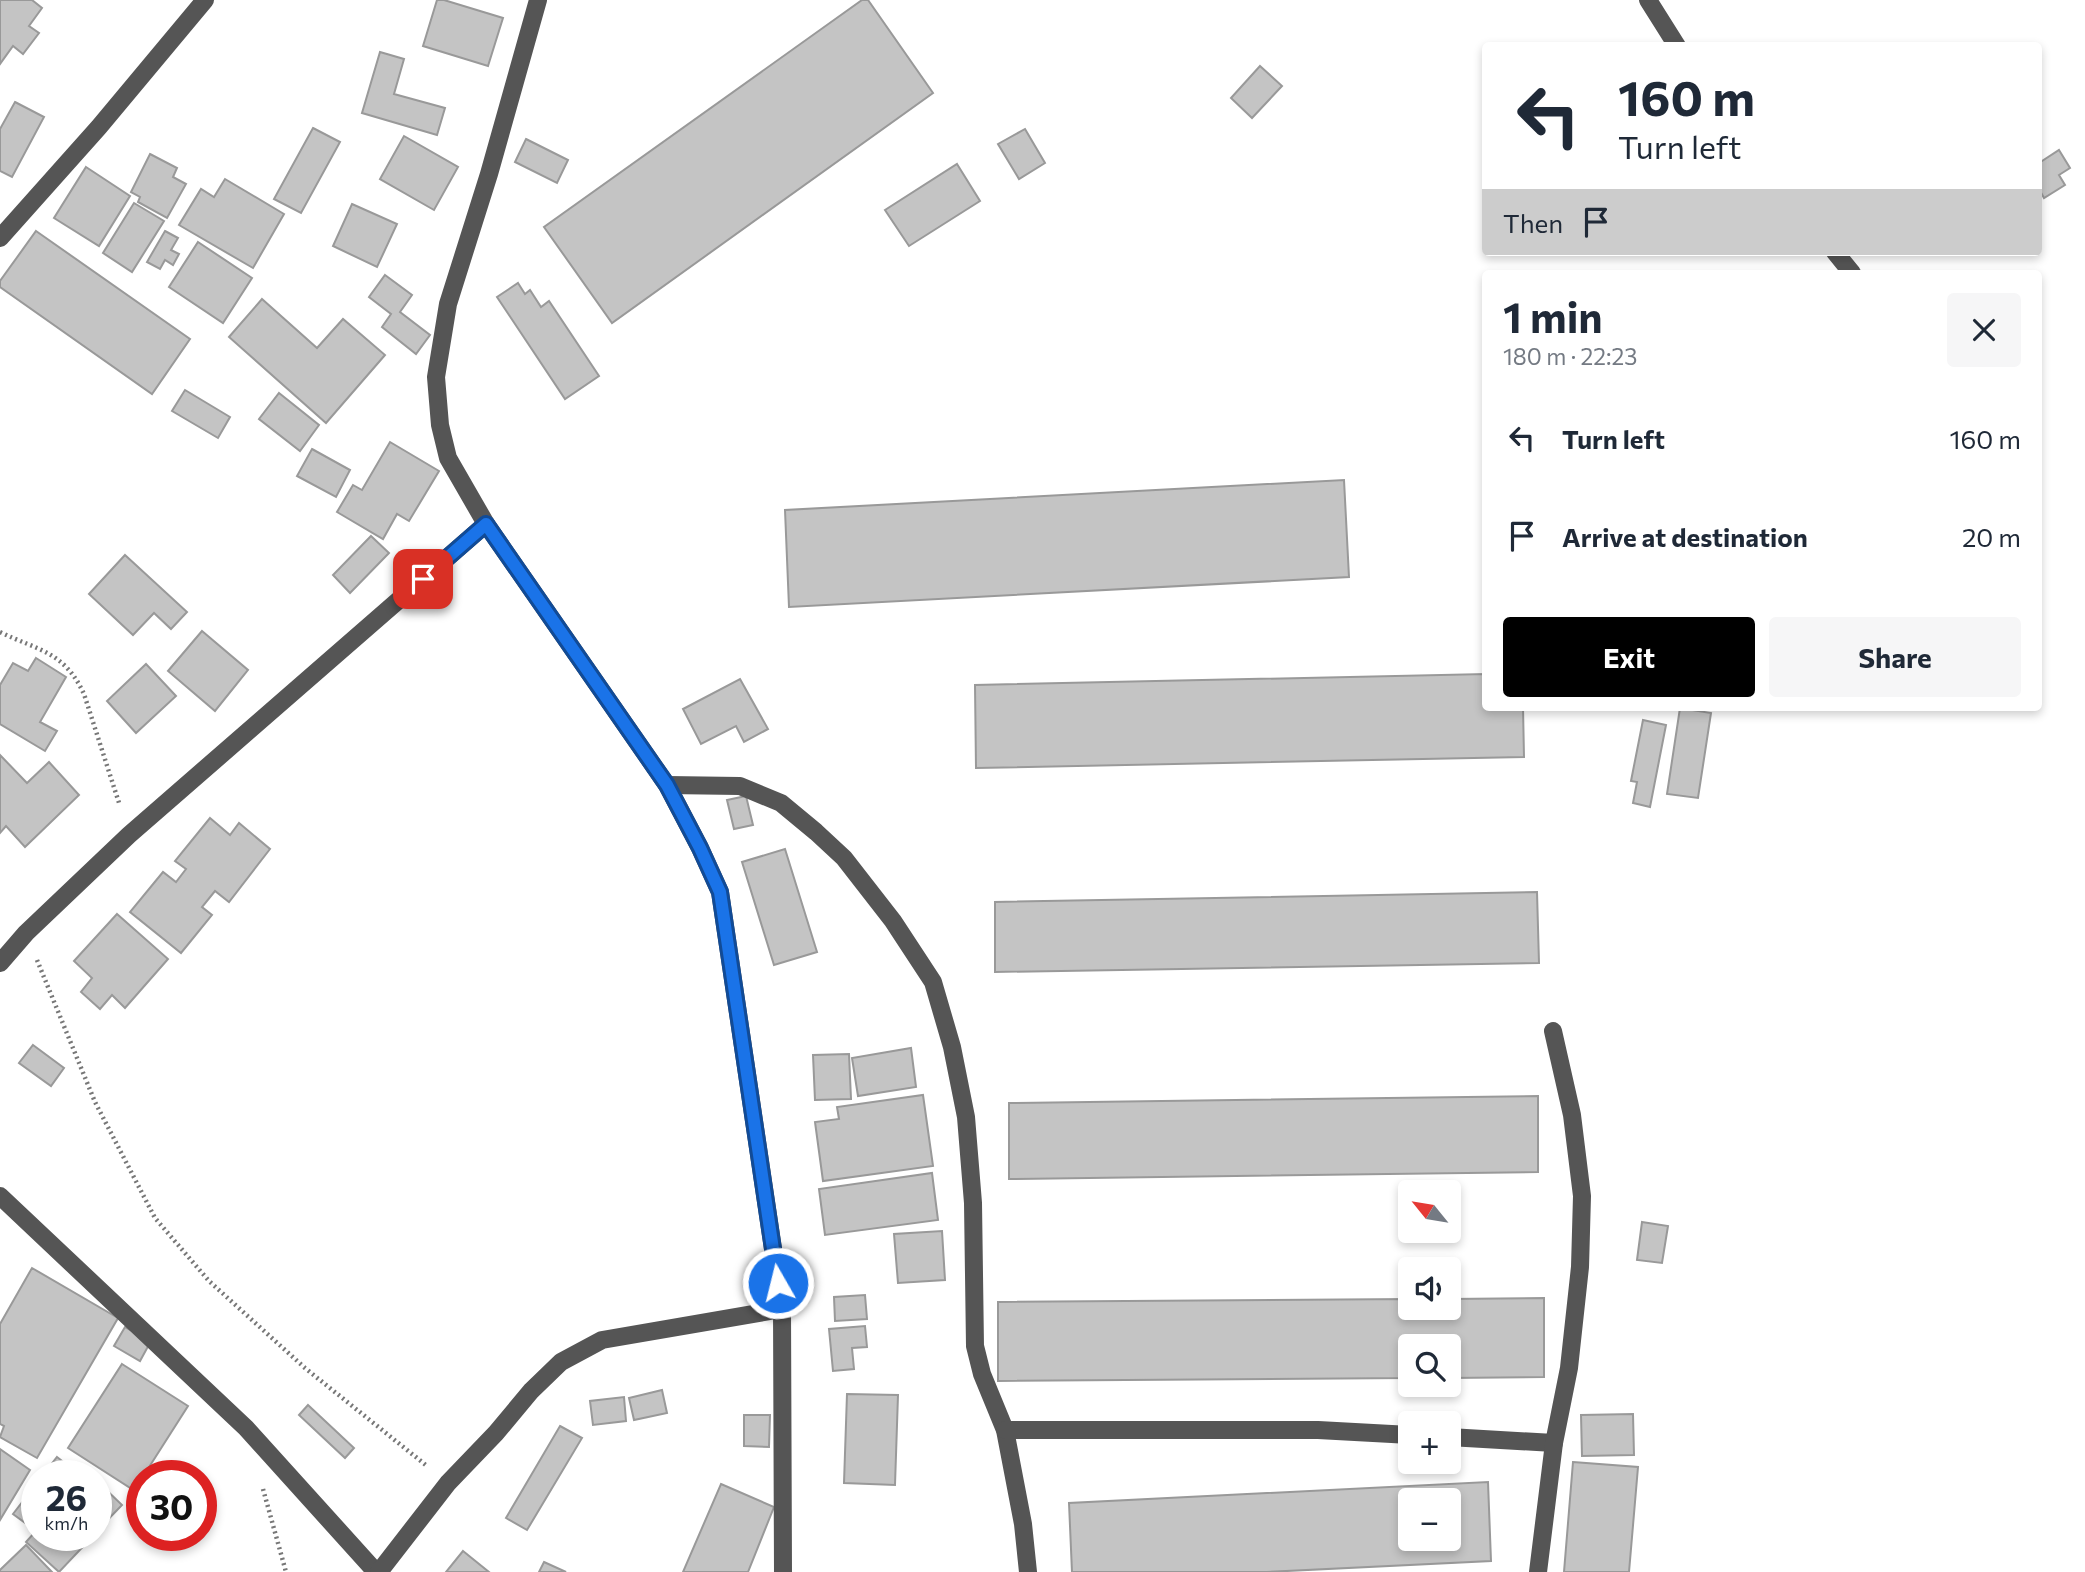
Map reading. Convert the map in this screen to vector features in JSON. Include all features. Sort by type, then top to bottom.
[{"type":"street","points":[[0,238],[99,127],[205,0]]},
{"type":"street","points":[[538,0],[489,174],[448,304],[436,377],[440,425],[448,458],[486,524],[667,785],[720,892],[782,1309],[783,1572]]},
{"type":"street","points":[[1648,0],[1674,42]]},
{"type":"street","points":[[1838,256],[1850,270]]},
{"type":"street","points":[[0,963],[26,933],[129,835],[486,524]]},
{"type":"street","points":[[667,785],[740,786],[781,803],[844,858],[893,921],[933,982],[953,1047],[967,1117],[973,1203],[975,1346],[982,1374],[1005,1430],[1023,1524],[1028,1572]]},
{"type":"street","points":[[1538,1572],[1554,1443],[1569,1368],[1580,1267],[1582,1196],[1572,1115],[1553,1031]]},
{"type":"street","points":[[0,1196],[246,1427],[377,1572],[448,1483],[496,1433],[531,1391],[561,1363],[602,1340],[782,1309]]},
{"type":"street","points":[[1005,1430],[1318,1430],[1398,1434]]},
{"type":"street","points":[[1461,1438],[1554,1443]]},
{"type":"path","points":[[0,632],[54,656],[76,677],[84,694],[129,835]]},
{"type":"path","points":[[26,933],[95,1102],[155,1219],[209,1281],[296,1360],[448,1483]]},
{"type":"path","points":[[261,1480],[286,1572]]},
{"type":"building","points":[[0,0],[32,0],[42,8],[29,26],[39,33],[23,54],[13,46],[0,64]]},
{"type":"building","points":[[437,0],[503,18],[488,66],[423,46]]},
{"type":"building","points":[[862,0],[868,0],[933,93],[612,323],[544,227]]},
{"type":"building","points":[[380,52],[404,59],[394,94],[445,108],[437,135],[362,113]]},
{"type":"building","points":[[1260,66],[1282,86],[1252,118],[1231,98]]},
{"type":"building","points":[[15,102],[44,117],[12,177],[0,171],[0,129]]},
{"type":"building","points":[[313,128],[340,142],[301,213],[274,199]]},
{"type":"building","points":[[1025,129],[1045,163],[1019,179],[998,144]]},
{"type":"building","points":[[404,136],[458,167],[434,210],[380,179]]},
{"type":"building","points":[[526,139],[568,160],[557,183],[515,162]]},
{"type":"building","points":[[2059,150],[2070,168],[2059,175],[2065,185],[2044,198],[2042,194],[2042,161]]},
{"type":"building","points":[[150,154],[177,168],[173,177],[186,184],[167,218],[138,202],[140,197],[131,192]]},
{"type":"building","points":[[957,164],[980,201],[909,246],[885,210]]},
{"type":"building","points":[[86,167],[130,196],[99,246],[54,218]]},
{"type":"building","points":[[225,179],[284,214],[253,268],[179,225],[201,189],[214,197]]},
{"type":"building","points":[[134,203],[164,221],[132,272],[103,253]]},
{"type":"building","points":[[352,204],[397,224],[377,267],[333,246]]},
{"type":"building","points":[[36,231],[190,339],[152,394],[0,287],[0,281]]},
{"type":"building","points":[[165,231],[178,238],[171,250],[179,254],[173,265],[165,260],[160,269],[147,262]]},
{"type":"building","points":[[198,242],[252,278],[223,323],[169,287]]},
{"type":"building","points":[[385,275],[412,295],[400,312],[430,335],[416,354],[382,327],[391,314],[369,297]]},
{"type":"building","points":[[518,283],[525,294],[530,290],[541,307],[549,301],[599,376],[565,399],[497,297]]},
{"type":"building","points":[[262,299],[317,348],[343,319],[385,355],[326,423],[229,337]]},
{"type":"building","points":[[185,390],[230,417],[218,438],[172,411]]},
{"type":"building","points":[[279,393],[319,425],[300,451],[259,419]]},
{"type":"building","points":[[390,442],[439,471],[409,521],[397,514],[383,539],[337,512],[353,485],[362,490]]},
{"type":"building","points":[[312,449],[350,470],[336,497],[297,476]]},
{"type":"building","points":[[1344,480],[1349,577],[789,607],[785,510]]},
{"type":"building","points":[[371,536],[389,553],[350,593],[333,575]]},
{"type":"building","points":[[125,555],[187,612],[171,629],[154,613],[133,635],[89,594]]},
{"type":"building","points":[[202,631],[248,670],[215,711],[168,671]]},
{"type":"building","points":[[36,658],[66,677],[40,722],[57,731],[45,751],[0,724],[0,685],[13,663],[28,671]]},
{"type":"building","points":[[146,664],[176,696],[136,733],[107,701]]},
{"type":"building","points":[[1482,674],[1482,711],[1523,711],[1524,757],[976,768],[975,685]]},
{"type":"building","points":[[740,679],[768,729],[744,742],[736,726],[701,744],[683,709]]},
{"type":"building","points":[[1680,711],[1711,713],[1698,798],[1667,794]]},
{"type":"building","points":[[1643,720],[1666,725],[1650,807],[1633,803],[1637,782],[1631,781]]},
{"type":"building","points":[[0,755],[27,783],[49,762],[79,795],[25,847],[6,826],[0,833]]},
{"type":"building","points":[[746,796],[753,825],[734,829],[727,800]]},
{"type":"building","points":[[210,818],[230,835],[239,823],[270,849],[229,902],[215,891],[202,907],[212,915],[181,953],[130,912],[163,872],[176,882],[186,869],[175,861]]},
{"type":"building","points":[[785,849],[817,952],[774,965],[742,862]]},
{"type":"building","points":[[1537,892],[1539,963],[995,972],[995,902]]},
{"type":"building","points":[[117,914],[168,959],[125,1008],[112,995],[100,1009],[81,992],[92,978],[74,961]]},
{"type":"building","points":[[33,1045],[64,1068],[51,1086],[19,1063]]},
{"type":"building","points":[[911,1048],[916,1087],[858,1096],[852,1058]]},
{"type":"building","points":[[849,1054],[851,1099],[815,1100],[813,1055]]},
{"type":"building","points":[[923,1095],[933,1166],[823,1181],[815,1122],[839,1119],[837,1107]]},
{"type":"building","points":[[1538,1096],[1538,1172],[1009,1179],[1009,1103]]},
{"type":"building","points":[[932,1173],[938,1220],[825,1235],[819,1189]]},
{"type":"building","points":[[1642,1222],[1668,1226],[1662,1263],[1637,1260]]},
{"type":"building","points":[[942,1231],[945,1280],[898,1283],[894,1234]]},
{"type":"building","points":[[32,1268],[118,1318],[37,1458],[0,1437],[4,1426],[0,1424],[0,1324]]},
{"type":"building","points":[[865,1295],[867,1319],[835,1321],[834,1297]]},
{"type":"building","points":[[1544,1298],[1544,1377],[1461,1378],[1461,1334],[1398,1334],[1398,1378],[998,1381],[998,1302],[1398,1299],[1398,1320],[1461,1320],[1461,1299]]},
{"type":"building","points":[[865,1326],[867,1347],[852,1348],[854,1369],[833,1371],[829,1329]]},
{"type":"building","points":[[125,1327],[151,1341],[140,1361],[114,1346]]},
{"type":"building","points":[[122,1364],[188,1406],[154,1460],[126,1460],[126,1485],[112,1476],[112,1460],[87,1460],[68,1448]]},
{"type":"building","points":[[662,1390],[667,1413],[634,1420],[629,1398]]},
{"type":"building","points":[[847,1394],[898,1395],[895,1485],[844,1483]]},
{"type":"building","points":[[624,1397],[626,1421],[593,1425],[590,1401]]},
{"type":"building","points":[[308,1405],[354,1448],[345,1458],[299,1415]]},
{"type":"building","points":[[1633,1414],[1634,1455],[1582,1456],[1581,1415]]},
{"type":"building","points":[[744,1415],[770,1415],[769,1447],[744,1446]]},
{"type":"building","points":[[560,1426],[582,1438],[527,1530],[506,1518]]},
{"type":"building","points":[[0,1449],[21,1464],[21,1485],[0,1520]]},
{"type":"building","points":[[1573,1462],[1638,1467],[1629,1572],[1564,1572]]},
{"type":"building","points":[[1488,1482],[1491,1561],[1267,1572],[1072,1572],[1069,1503]]},
{"type":"building","points":[[721,1484],[774,1507],[748,1572],[683,1572]]},
{"type":"building","points":[[112,1495],[122,1505],[112,1515]]},
{"type":"building","points":[[21,1504],[21,1520],[13,1514]]},
{"type":"building","points":[[21,1550],[32,1551],[52,1572],[0,1572]]},
{"type":"building","points":[[36,1551],[79,1551],[59,1572]]},
{"type":"building","points":[[463,1551],[489,1572],[446,1572]]},
{"type":"building","points":[[544,1562],[566,1572],[539,1572]]},
{"type":"route","points":[[423,579],[486,524],[667,785],[700,848],[720,892],[778,1283]]}]
